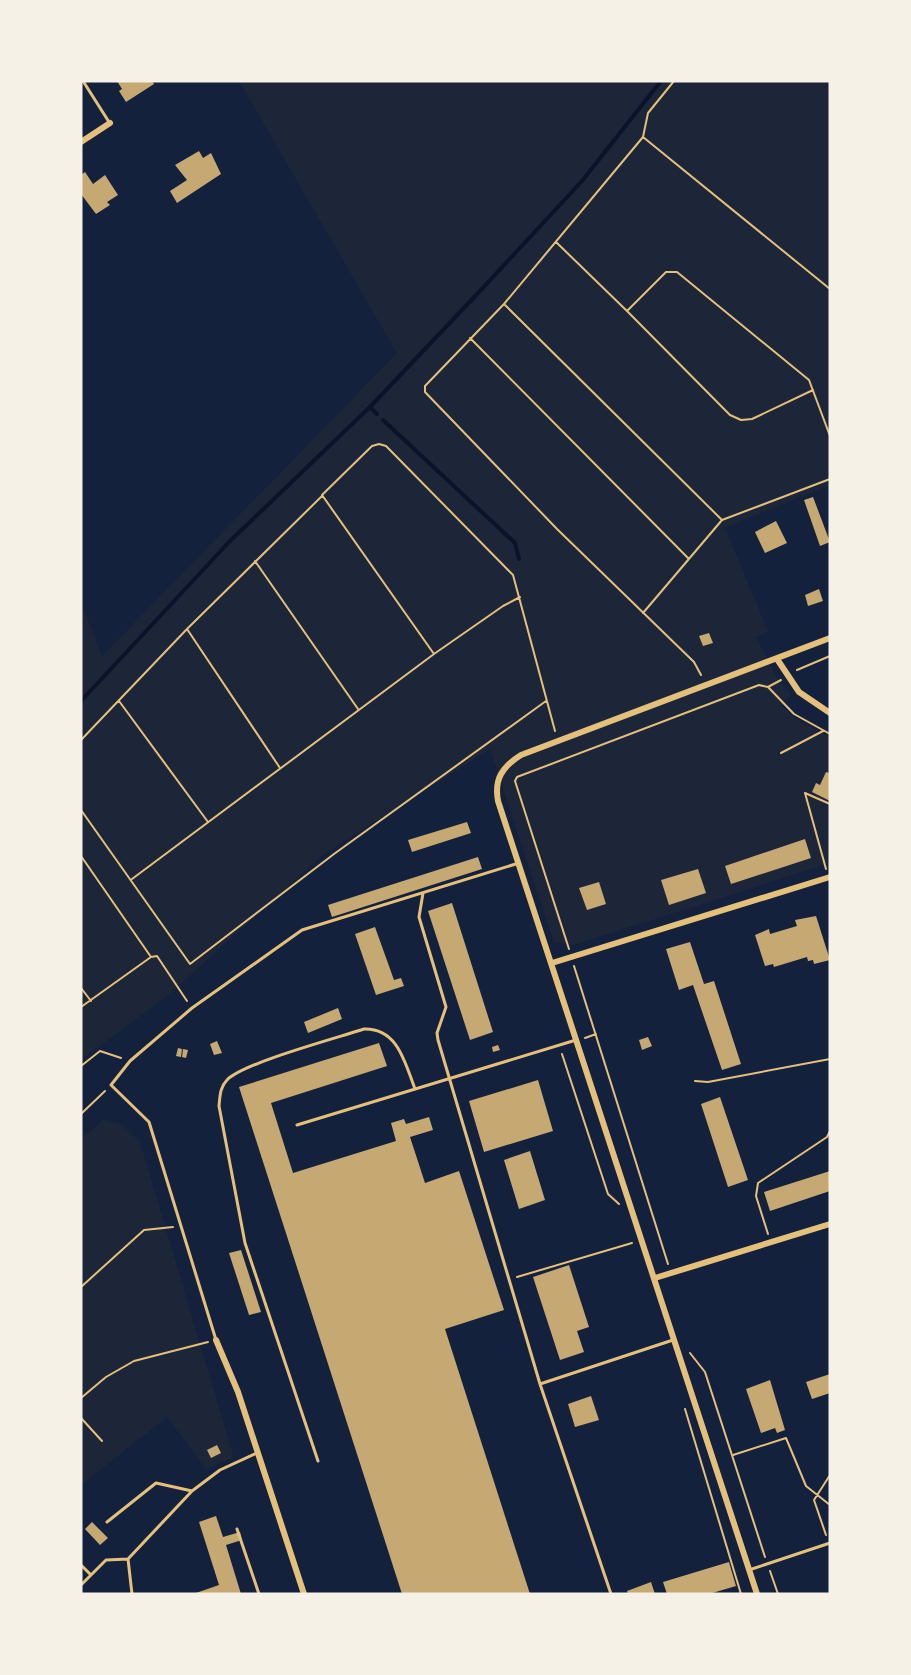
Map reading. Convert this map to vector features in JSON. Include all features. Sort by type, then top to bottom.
[{"type":"street","points":[[81,142],[110,123]]},
{"type":"street","points":[[757,1594],[520,862],[498,801],[498,780],[508,764],[559,740],[830,638]]},
{"type":"street","points":[[777,659],[799,692],[830,713]]},
{"type":"street","points":[[552,963],[829,877]]},
{"type":"street","points":[[655,1278],[830,1224]]},
{"type":"street","points":[[216,1340],[258,1453],[304,1594]]},
{"type":"lane","points":[[83,81],[110,123]]},
{"type":"lane","points":[[216,1340],[149,1122],[111,1085],[130,1061],[192,1008],[302,930],[520,862]]},
{"type":"lane","points":[[423,893],[419,917],[446,1007],[437,1033],[448,1079],[540,1384],[611,1594]]},
{"type":"lane","points":[[318,1461],[245,1244],[219,1106],[220,1091],[225,1081],[247,1068],[364,1029],[375,1029],[392,1039],[400,1048],[415,1089]]},
{"type":"lane","points":[[297,1125],[576,1040]]},
{"type":"lane","points":[[540,1384],[674,1340]]},
{"type":"lane","points":[[81,1585],[106,1560],[128,1558],[192,1491],[220,1470],[258,1453]]},
{"type":"lane","points":[[107,1522],[156,1483],[192,1491]]},
{"type":"lane","points":[[237,1529],[259,1594]]},
{"type":"lane","points":[[749,1570],[829,1543]]},
{"type":"lane","points":[[128,1558],[132,1594]]},
{"type":"lane","points":[[81,1565],[91,1575]]},
{"type":"path","points":[[674,81],[648,113],[643,137],[504,304],[424,386],[425,392],[557,529],[694,662],[705,684]]},
{"type":"path","points":[[643,137],[830,289]]},
{"type":"path","points":[[555,241],[730,415],[741,420],[752,419],[813,390]]},
{"type":"path","points":[[627,311],[666,272],[677,272],[809,380],[830,436]]},
{"type":"path","points":[[504,304],[722,520]]},
{"type":"path","points":[[470,338],[689,559]]},
{"type":"path","points":[[81,740],[255,561],[372,446],[379,444],[386,446],[505,564],[513,575],[546,701],[559,740]]},
{"type":"path","points":[[643,613],[722,520],[830,479]]},
{"type":"path","points":[[322,495],[434,654]]},
{"type":"path","points":[[255,561],[358,709]]},
{"type":"path","points":[[131,879],[358,709],[503,606],[520,597]]},
{"type":"path","points":[[187,629],[280,768]]},
{"type":"path","points":[[797,674],[796,668],[830,656]]},
{"type":"path","points":[[671,1273],[515,781],[517,777],[759,685],[768,687],[794,714],[830,735]]},
{"type":"path","points":[[119,700],[208,822]]},
{"type":"path","points":[[81,810],[190,964],[334,854],[546,701]]},
{"type":"path","points":[[781,753],[823,731]]},
{"type":"path","points":[[829,877],[805,793],[830,804]]},
{"type":"path","points":[[81,856],[151,957]]},
{"type":"path","points":[[81,1007],[151,957],[157,956],[192,1008]]},
{"type":"path","points":[[81,988],[91,1001]]},
{"type":"path","points":[[560,1045],[608,1194],[619,1205]]},
{"type":"path","points":[[81,1066],[100,1052],[130,1061]]},
{"type":"path","points":[[695,1081],[708,1082],[830,1059]]},
{"type":"path","points":[[81,1114],[111,1085]]},
{"type":"path","points":[[771,1242],[756,1196],[758,1183],[827,1137],[830,1131]]},
{"type":"path","points":[[81,1287],[144,1230],[181,1226]]},
{"type":"path","points":[[510,1279],[632,1243],[629,1234]]},
{"type":"path","points":[[81,1398],[106,1377],[134,1361],[216,1340]]},
{"type":"path","points":[[687,1345],[690,1355],[705,1372],[778,1594]]},
{"type":"path","points":[[682,1400],[741,1594]]},
{"type":"path","points":[[81,1418],[102,1441]]},
{"type":"path","points":[[733,1455],[786,1438],[806,1486],[830,1505]]},
{"type":"path","points":[[829,1543],[814,1500],[830,1475]]},
{"type":"shaded area","points":[[239,81],[830,81],[830,485],[725,528],[768,631],[756,637],[776,676],[791,694],[780,705],[799,721],[830,737],[830,863],[574,945],[554,942],[490,749],[324,854],[173,991],[81,1060],[81,602],[102,656],[397,353]]},
{"type":"shaded area","points":[[104,1119],[121,1124],[140,1142],[234,1458],[206,1469],[167,1417],[81,1485],[81,1139]]},
{"type":"building","points":[[117,81],[152,81],[154,84],[126,102],[119,91],[122,89]]},
{"type":"building","points":[[199,151],[203,158],[211,153],[221,174],[177,203],[170,191],[187,180],[175,165]]},
{"type":"building","points":[[85,172],[93,184],[105,175],[118,195],[107,202],[110,205],[96,214],[81,194],[81,175]]},
{"type":"building","points":[[813,497],[830,542],[820,546],[804,500]]},
{"type":"building","points":[[776,521],[787,543],[765,553],[755,532]]},
{"type":"building","points":[[819,589],[823,601],[808,606],[805,595]]},
{"type":"building","points":[[709,633],[713,643],[703,646],[699,636]]},
{"type":"building","points":[[826,772],[830,773],[830,801],[812,792],[816,783],[820,785]]},
{"type":"building","points":[[467,822],[471,833],[412,852],[408,840]]},
{"type":"building","points":[[805,839],[811,858],[731,884],[725,866]]},
{"type":"building","points":[[478,857],[482,869],[332,917],[328,905]]},
{"type":"building","points":[[698,869],[706,893],[669,905],[661,880]]},
{"type":"building","points":[[599,882],[606,904],[587,910],[579,888]]},
{"type":"building","points":[[452,903],[493,1032],[470,1040],[428,911]]},
{"type":"building","points":[[816,916],[830,960],[814,964],[813,960],[808,961],[807,957],[774,967],[773,964],[765,966],[755,935],[769,929],[770,934],[797,926],[795,920]]},
{"type":"building","points":[[375,927],[394,980],[401,978],[404,986],[376,995],[355,934]]},
{"type":"building","points":[[690,942],[704,984],[714,981],[741,1064],[722,1070],[693,985],[679,990],[666,949]]},
{"type":"building","points":[[338,1008],[342,1019],[308,1033],[304,1022]]},
{"type":"building","points":[[648,1037],[652,1046],[642,1050],[639,1040]]},
{"type":"building","points":[[217,1041],[222,1053],[214,1055],[210,1044]]},
{"type":"building","points":[[379,1043],[387,1066],[271,1103],[293,1173],[396,1141],[391,1123],[404,1119],[406,1124],[429,1117],[433,1130],[410,1137],[425,1183],[459,1171],[504,1310],[445,1329],[530,1594],[402,1594],[239,1087]]},
{"type":"building","points":[[498,1045],[500,1050],[493,1052],[492,1047]]},
{"type":"building","points":[[178,1048],[182,1049],[181,1057],[176,1056]]},
{"type":"building","points":[[183,1049],[188,1050],[186,1058],[182,1057]]},
{"type":"building","points":[[538,1080],[553,1131],[484,1152],[469,1101]]},
{"type":"building","points":[[720,1097],[748,1180],[728,1187],[701,1104]]},
{"type":"building","points":[[530,1151],[545,1200],[519,1209],[504,1160]]},
{"type":"building","points":[[830,1171],[830,1191],[770,1211],[764,1192]]},
{"type":"building","points":[[241,1250],[261,1312],[249,1315],[229,1253]]},
{"type":"building","points":[[569,1265],[589,1327],[577,1331],[584,1352],[560,1360],[533,1277]]},
{"type":"building","points":[[830,1374],[830,1393],[812,1399],[806,1382]]},
{"type":"building","points":[[770,1380],[785,1430],[777,1433],[775,1428],[761,1433],[746,1389]]},
{"type":"building","points":[[591,1396],[599,1420],[575,1427],[568,1404]]},
{"type":"building","points":[[217,1445],[221,1453],[211,1458],[207,1450]]},
{"type":"building","points":[[216,1516],[223,1537],[240,1532],[242,1540],[226,1545],[241,1594],[193,1594],[219,1585],[199,1522]]},
{"type":"building","points":[[92,1522],[108,1538],[100,1545],[85,1529]]},
{"type":"building","points":[[729,1562],[736,1586],[709,1594],[667,1594],[663,1582]]},
{"type":"building","points":[[651,1582],[655,1594],[628,1594],[627,1591]]},
{"type":"waterway","points":[[81,701],[229,542],[370,407],[480,291],[582,181],[661,81]]},
{"type":"waterway","points":[[370,407],[377,414]]},
{"type":"waterway","points":[[383,420],[515,543],[519,559]]}]
